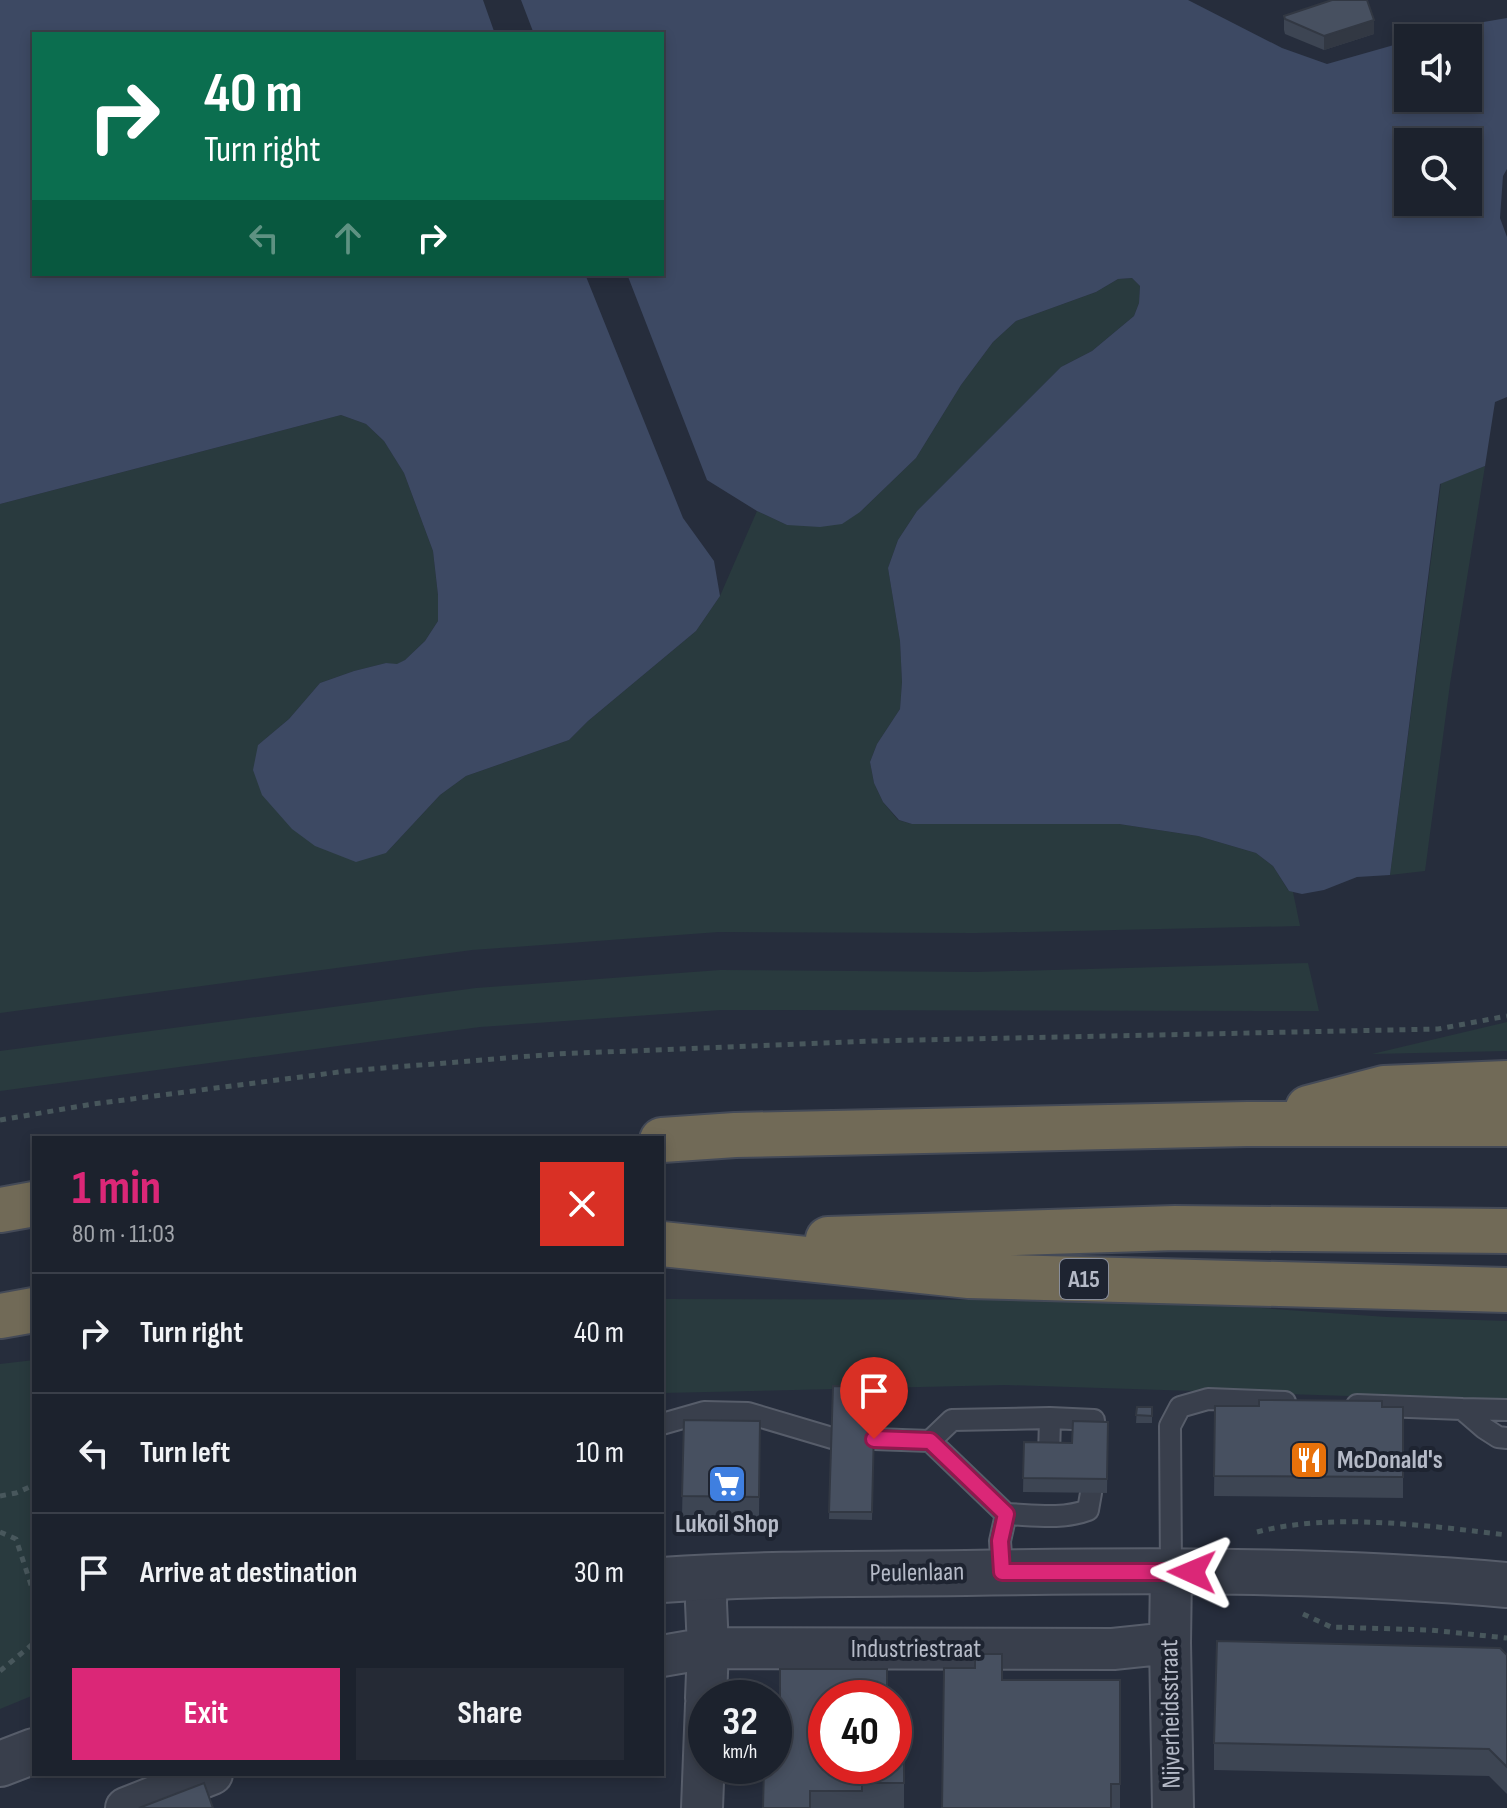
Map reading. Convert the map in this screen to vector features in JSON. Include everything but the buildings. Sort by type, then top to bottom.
[{"type":"highway","points":[[1247,1124],[1384,1088],[1507,1083]]},
{"type":"highway","points":[[664,1140],[735,1135],[1247,1124],[1507,1124]]},
{"type":"highway","points":[[0,1210],[32,1204]]},
{"type":"highway","name":"A15","points":[[664,1244],[1175,1228],[1507,1231]]},
{"type":"highway","name":"A15","points":[[664,1244],[969,1276],[1507,1290]]},
{"type":"highway","points":[[0,1316],[32,1310]]},
{"type":"street","name":"Peulenlaan","points":[[664,1580],[1171,1571],[1426,1578],[1507,1585]]},
{"type":"street","name":"Nijverheidsstraat","points":[[1171,1571],[1173,1808]]},
{"type":"street","points":[[707,1577],[707,1680]]},
{"type":"street","name":"Industriestraat","points":[[664,1656],[708,1648],[1113,1649],[1170,1643]]},
{"type":"street","points":[[0,1764],[32,1752]]},
{"type":"street","points":[[126,1808],[207,1776]]},
{"type":"street","points":[[702,1808],[703,1784]]},
{"type":"lane","points":[[1171,1571],[1170,1426],[1180,1407],[1208,1399],[1301,1403]]},
{"type":"lane","points":[[1331,1404],[1507,1410]]},
{"type":"lane","points":[[1462,1409],[1484,1428],[1498,1437],[1507,1438]]},
{"type":"lane","points":[[664,1423],[704,1412],[748,1413],[832,1438]]},
{"type":"lane","points":[[1049,1457],[1050,1418]]},
{"type":"lane","points":[[930,1441],[952,1420],[1094,1420],[1092,1436]]},
{"type":"lane","points":[[874,1439],[930,1441],[1006,1514],[1076,1514],[1088,1510],[1091,1493]]},
{"type":"lane","points":[[1048,1492],[1048,1516]]},
{"type":"lane","points":[[1002,1572],[1000,1541],[1006,1514]]},
{"type":"path","points":[[0,1120],[93,1104],[347,1071],[556,1054],[872,1041],[1438,1029],[1507,1016]]},
{"type":"path","points":[[0,1496],[32,1486]]},
{"type":"path","points":[[0,1532],[16,1539],[32,1588]]},
{"type":"path","points":[[0,1671],[32,1645]]},
{"type":"shaded area","points":[[1132,278],[1140,286],[1134,316],[1092,351],[1061,367],[917,511],[898,540],[888,568],[900,641],[900,709],[877,744],[870,762],[874,783],[883,802],[898,820],[912,824],[1119,824],[1198,836],[1256,853],[1273,866],[1288,890],[1293,892],[1300,926],[976,933],[719,932],[472,950],[0,1013],[0,504],[341,415],[366,424],[384,441],[404,473],[433,551],[438,621],[425,641],[397,665],[386,663],[320,683],[289,719],[258,745],[386,853],[440,795],[466,776],[569,740],[696,631],[720,596],[757,511],[787,525],[860,512],[916,458],[961,385],[993,342],[1016,321],[1096,292],[1118,279]]},
{"type":"shaded area","points":[[1485,466],[1450,684],[1425,871],[1390,875],[1441,483]]},
{"type":"shaded area","points":[[1308,963],[1319,1011],[721,1010],[480,1027],[0,1091],[0,1051],[476,988],[720,970],[976,972]]},
{"type":"shaded area","points":[[1507,1022],[1507,1051],[1372,1054]]},
{"type":"shaded area","points":[[664,1299],[1148,1300],[1387,1317],[1507,1321],[1507,1401],[1006,1385],[664,1393]]},
{"type":"shaded area","points":[[32,1360],[32,1696],[0,1709],[0,1364]]},
{"type":"water","points":[[0,0],[483,0],[494,32],[32,32],[32,276],[586,276],[683,518],[714,561],[720,596],[696,631],[569,740],[466,776],[440,795],[386,853],[356,862],[315,846],[292,829],[262,795],[253,770],[258,745],[289,719],[320,683],[354,671],[405,660],[425,641],[438,621],[433,551],[404,473],[384,441],[366,424],[341,415],[0,504]]},
{"type":"water","points":[[521,0],[1188,0],[1282,48],[1327,64],[1394,45],[1394,112],[1482,112],[1482,24],[1472,24],[1507,18],[1507,169],[1503,176],[1500,218],[1507,237],[1507,397],[1495,402],[1485,466],[1440,484],[1390,875],[1357,877],[1324,890],[1302,894],[1289,891],[1273,866],[1256,853],[1198,836],[1119,824],[912,824],[899,820],[883,802],[874,783],[870,762],[877,744],[900,709],[900,641],[888,568],[898,540],[917,511],[1061,367],[1092,351],[1134,316],[1140,286],[1132,278],[1118,279],[1096,292],[1016,321],[993,342],[961,385],[916,458],[860,512],[842,524],[820,527],[787,525],[757,511],[707,480],[628,276],[664,276],[664,32],[533,32]]},
{"type":"place","name":"McDonald's","points":[[1309,1460]]},
{"type":"place","name":"Lukoil Shop","points":[[727,1484]]},
{"type":"route","points":[[874,1439],[930,1441],[1006,1514],[1000,1541],[1002,1572],[1192,1572]]}]
